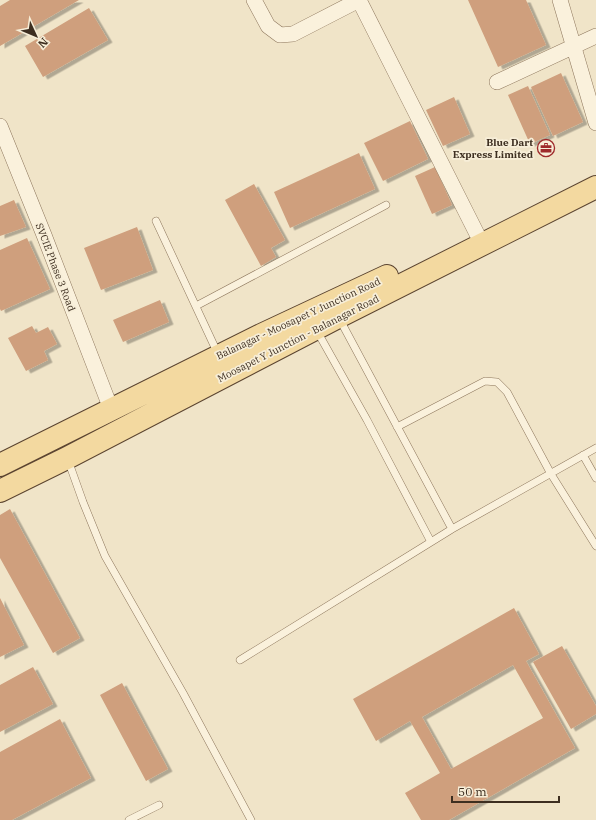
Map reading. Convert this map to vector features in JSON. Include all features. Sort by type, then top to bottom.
[{"type":"main road","name":"Balanagar - Moosapet Y Junction Road","points":[[0,465],[219,356],[477,234],[596,170]]},
{"type":"main road","name":"Moosapet Y Junction - Balanagar Road","points":[[0,491],[67,458],[338,317],[596,187]]},
{"type":"street","points":[[254,0],[268,26],[280,34],[293,34],[359,0],[477,234]]},
{"type":"street","points":[[560,0],[596,123]]},
{"type":"street","points":[[497,82],[596,36]]},
{"type":"street","name":"SVCIE Phase 3 Road","points":[[0,126],[111,409]]},
{"type":"lane","points":[[196,306],[386,205]]},
{"type":"lane","points":[[156,222],[219,356]]},
{"type":"lane","points":[[338,317],[452,529]]},
{"type":"lane","points":[[315,329],[367,420],[431,542]]},
{"type":"lane","points":[[398,427],[485,381],[497,382],[507,392],[550,474],[596,546]]},
{"type":"lane","points":[[240,660],[452,529],[596,448]]},
{"type":"lane","points":[[583,455],[596,478]]},
{"type":"lane","points":[[67,458],[105,556],[183,693],[251,820]]},
{"type":"lane","points":[[129,820],[159,805]]},
{"type":"building","points":[[10,0],[79,0],[0,46],[0,6]]},
{"type":"building","points":[[468,0],[526,0],[546,45],[498,67]]},
{"type":"building","points":[[89,8],[108,40],[43,77],[25,46]]},
{"type":"building","points":[[561,73],[583,122],[553,136],[531,87]]},
{"type":"building","points":[[528,86],[550,135],[530,144],[508,95]]},
{"type":"building","points":[[454,97],[470,134],[443,146],[426,110]]},
{"type":"building","points":[[410,121],[428,159],[383,181],[364,143]]},
{"type":"building","points":[[359,153],[375,189],[290,228],[274,192]]},
{"type":"building","points":[[435,167],[452,205],[432,214],[415,176]]},
{"type":"building","points":[[254,184],[285,240],[271,248],[276,257],[261,266],[225,200]]},
{"type":"building","points":[[14,200],[26,227],[0,236],[0,206]]},
{"type":"building","points":[[137,227],[153,270],[101,290],[84,248]]},
{"type":"building","points":[[27,238],[50,289],[1,311],[0,250]]},
{"type":"building","points":[[160,300],[169,322],[123,342],[113,320]]},
{"type":"building","points":[[32,326],[36,333],[48,327],[57,344],[44,351],[48,360],[26,371],[8,338]]},
{"type":"building","points":[[10,509],[80,638],[53,653],[0,558],[0,515]]},
{"type":"building","points":[[0,598],[24,645],[0,657]]},
{"type":"building","points":[[514,608],[539,654],[526,661],[575,748],[449,820],[421,820],[405,793],[440,773],[410,721],[376,741],[353,699]],"holes":[[[513,665],[543,718],[451,769],[422,717]]]},
{"type":"building","points":[[562,646],[596,706],[596,714],[571,729],[533,662]]},
{"type":"building","points":[[33,667],[53,704],[0,732],[0,685]]},
{"type":"building","points":[[122,683],[168,769],[146,781],[100,695]]},
{"type":"building","points":[[60,719],[91,778],[12,820],[0,820],[0,752]]},
{"type":"place","name":"Blue Dart Express Limited","points":[[546,148]]}]
